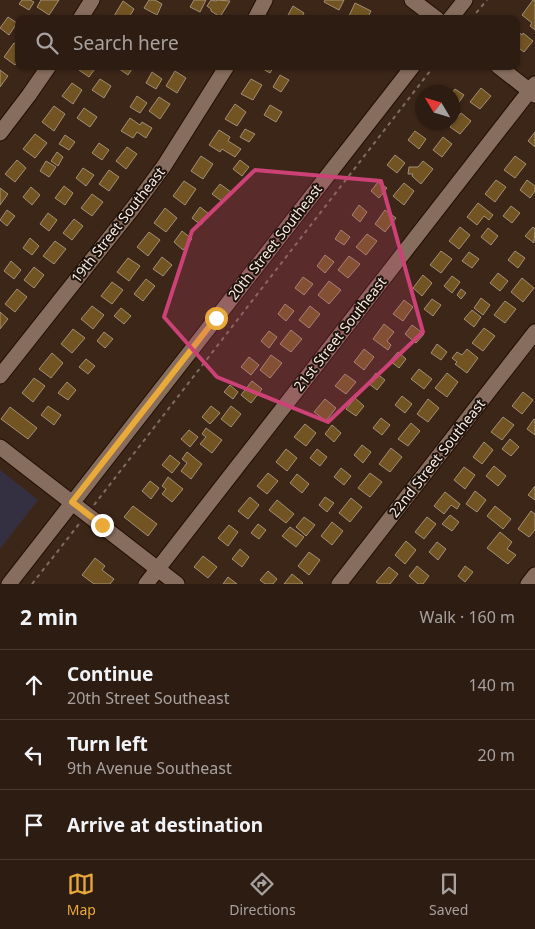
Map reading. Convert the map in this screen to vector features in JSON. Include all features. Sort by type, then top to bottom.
[{"type":"street","points":[[83,15],[92,0]]},
{"type":"street","points":[[257,15],[265,0]]},
{"type":"street","points":[[412,0],[433,15]]},
{"type":"street","points":[[453,15],[465,0]]},
{"type":"street","points":[[0,133],[46,70]]},
{"type":"street","name":"19th Street Southeast","points":[[0,376],[164,166],[224,70]]},
{"type":"street","name":"20th Street Southeast","points":[[9,584],[410,70]]},
{"type":"street","points":[[504,70],[533,90]]},
{"type":"street","name":"21st Street Southeast","points":[[146,584],[533,90]]},
{"type":"street","name":"22nd Street Southeast","points":[[339,584],[535,332]]},
{"type":"street","points":[[0,447],[177,584]]},
{"type":"street","points":[[528,584],[535,575]]},
{"type":"path","points":[[474,15],[487,0]]},
{"type":"path","points":[[96,503],[431,70]]},
{"type":"path","points":[[32,584],[78,526]]},
{"type":"highlighted area","points":[[255,170],[381,181],[423,332],[328,422],[217,377],[164,317],[192,231]]},
{"type":"shaded area","points":[[0,470],[38,500],[0,549]]},
{"type":"building","points":[[22,0],[34,2],[29,10],[19,4]]},
{"type":"building","points":[[41,0],[59,0],[49,15],[37,7]]},
{"type":"building","points":[[149,0],[155,0],[162,4],[157,15],[144,8]]},
{"type":"building","points":[[194,0],[206,0],[200,12],[190,7]]},
{"type":"building","points":[[211,0],[230,1],[221,15],[217,15],[207,6]]},
{"type":"building","points":[[325,0],[344,0],[339,10],[324,2]]},
{"type":"building","points":[[533,0],[535,0],[535,30],[530,26],[532,23],[522,15]]},
{"type":"building","points":[[123,1],[134,9],[130,15],[115,15]]},
{"type":"building","points":[[355,3],[371,11],[369,15],[349,15]]},
{"type":"building","points":[[293,6],[304,13],[303,15],[288,15]]},
{"type":"building","points":[[8,17],[15,22],[15,26],[9,35],[0,28]]},
{"type":"building","points":[[520,33],[522,35],[523,33],[533,41],[524,52],[520,49]]},
{"type":"building","points":[[14,43],[15,44],[15,65],[4,57]]},
{"type":"building","points":[[0,70],[8,76],[0,87]]},
{"type":"building","points":[[79,70],[94,70],[89,77]]},
{"type":"building","points":[[121,70],[131,70],[128,75]]},
{"type":"building","points":[[175,71],[186,78],[177,93],[166,86]]},
{"type":"building","points":[[152,72],[162,79],[156,89],[146,83]]},
{"type":"building","points":[[280,75],[289,80],[281,92],[273,87]]},
{"type":"building","points":[[100,79],[111,86],[104,98],[92,90]]},
{"type":"building","points":[[251,79],[262,85],[253,100],[241,94]]},
{"type":"building","points":[[72,83],[82,90],[73,104],[62,96]]},
{"type":"building","points":[[481,88],[491,96],[480,109],[470,102]]},
{"type":"building","points":[[460,92],[464,95],[460,101]]},
{"type":"building","points":[[137,96],[147,103],[140,113],[130,107]]},
{"type":"building","points":[[159,97],[170,104],[160,119],[149,111]]},
{"type":"building","points":[[235,104],[246,112],[237,126],[225,119]]},
{"type":"building","points":[[270,105],[282,112],[276,122],[264,115]]},
{"type":"building","points":[[54,106],[65,114],[54,131],[42,122]]},
{"type":"building","points":[[84,108],[97,117],[90,127],[77,118]]},
{"type":"building","points":[[461,113],[471,121],[460,134],[454,130],[460,130]]},
{"type":"building","points":[[130,118],[140,125],[142,122],[152,128],[146,138],[137,132],[133,138],[121,131]]},
{"type":"building","points":[[245,129],[255,134],[249,142],[240,137]]},
{"type":"building","points":[[219,130],[230,137],[228,141],[241,149],[235,157],[222,149],[220,152],[209,145]]},
{"type":"building","points":[[415,131],[426,139],[419,149],[408,140]]},
{"type":"building","points":[[535,132],[535,147],[528,141]]},
{"type":"building","points":[[35,134],[47,143],[35,158],[23,149]]},
{"type":"building","points":[[65,135],[75,142],[69,150],[59,144]]},
{"type":"building","points":[[443,137],[452,144],[442,157],[433,150]]},
{"type":"building","points":[[99,143],[109,150],[102,160],[92,153]]},
{"type":"building","points":[[127,147],[137,154],[126,169],[116,161]]},
{"type":"building","points":[[57,152],[63,157],[58,166],[51,161]]},
{"type":"building","points":[[395,155],[405,163],[397,173],[387,165]]},
{"type":"building","points":[[201,156],[213,164],[203,179],[191,171]]},
{"type":"building","points":[[515,156],[526,164],[515,178],[504,170]]},
{"type":"building","points":[[17,160],[26,168],[15,182],[5,174]]},
{"type":"building","points":[[240,160],[249,167],[242,176],[233,169]]},
{"type":"building","points":[[46,161],[56,167],[49,177],[40,171]]},
{"type":"building","points":[[423,161],[433,169],[421,184],[412,176],[413,174],[408,174],[409,167],[418,167]]},
{"type":"building","points":[[83,168],[94,175],[86,186],[76,178]]},
{"type":"building","points":[[109,170],[119,177],[109,191],[99,184]]},
{"type":"building","points":[[496,180],[506,187],[495,202],[485,194]]},
{"type":"building","points":[[527,180],[535,186],[535,191],[530,198],[520,190]]},
{"type":"building","points":[[184,181],[196,189],[185,205],[173,196]]},
{"type":"building","points":[[378,182],[387,188],[379,198],[371,191]]},
{"type":"building","points":[[404,183],[414,191],[404,205],[393,196]]},
{"type":"building","points":[[220,184],[231,192],[223,202],[212,194]]},
{"type":"building","points":[[64,186],[73,193],[65,205],[55,198]]},
{"type":"building","points":[[31,187],[40,195],[32,205],[23,197]]},
{"type":"building","points":[[0,188],[8,194],[0,205]]},
{"type":"building","points":[[92,194],[103,202],[92,216],[81,208]]},
{"type":"building","points":[[478,203],[493,215],[489,220],[484,216],[477,225],[467,217]]},
{"type":"building","points":[[359,205],[367,212],[360,222],[352,215]]},
{"type":"building","points":[[511,206],[520,213],[512,223],[503,216]]},
{"type":"building","points":[[200,207],[209,214],[201,225],[192,218]]},
{"type":"building","points":[[165,208],[177,218],[166,232],[154,223]]},
{"type":"building","points":[[7,210],[15,216],[7,226],[0,220]]},
{"type":"building","points":[[385,210],[396,218],[385,232],[375,224]]},
{"type":"building","points":[[48,213],[57,220],[49,231],[40,224]]},
{"type":"building","points":[[74,219],[83,226],[72,240],[63,233]]},
{"type":"building","points":[[460,227],[470,235],[459,249],[449,241]]},
{"type":"building","points":[[533,227],[535,229],[534,243],[525,236]]},
{"type":"building","points":[[488,228],[498,236],[491,245],[481,237]]},
{"type":"building","points":[[341,230],[350,237],[344,245],[335,239]]},
{"type":"building","points":[[182,231],[192,239],[183,250],[174,242]]},
{"type":"building","points":[[149,232],[160,240],[148,256],[137,247]]},
{"type":"building","points":[[367,234],[377,241],[366,255],[356,247]]},
{"type":"building","points":[[30,238],[39,246],[32,255],[23,248]]},
{"type":"building","points":[[55,241],[66,249],[54,264],[43,256]]},
{"type":"building","points":[[441,251],[452,259],[441,273],[430,265]]},
{"type":"building","points":[[515,251],[525,258],[518,268],[508,260]]},
{"type":"building","points":[[469,252],[479,259],[472,268],[462,261]]},
{"type":"building","points":[[325,255],[334,262],[325,273],[317,266]]},
{"type":"building","points":[[349,256],[360,264],[348,278],[338,270]]},
{"type":"building","points":[[162,257],[172,265],[163,276],[153,269]]},
{"type":"building","points":[[128,258],[140,266],[129,281],[117,272]]},
{"type":"building","points":[[11,261],[21,270],[14,279],[4,271]]},
{"type":"building","points":[[34,267],[44,275],[34,288],[24,280]]},
{"type":"building","points":[[498,273],[508,281],[500,291],[490,283]]},
{"type":"building","points":[[423,275],[432,283],[422,296],[413,288]]},
{"type":"building","points":[[452,276],[460,282],[452,293],[444,286]]},
{"type":"building","points":[[303,277],[313,284],[304,295],[295,288]]},
{"type":"building","points":[[522,278],[534,288],[523,302],[511,292]]},
{"type":"building","points":[[146,279],[155,286],[143,301],[134,294]]},
{"type":"building","points":[[329,281],[341,290],[329,304],[318,295]]},
{"type":"building","points":[[112,282],[123,290],[112,304],[101,296]]},
{"type":"building","points":[[17,289],[27,297],[15,312],[5,304]]},
{"type":"building","points":[[461,289],[466,293],[461,299],[457,295]]},
{"type":"building","points":[[481,298],[490,305],[483,315],[474,308]]},
{"type":"building","points":[[432,299],[441,305],[433,316],[424,309]]},
{"type":"building","points":[[404,300],[413,307],[403,321],[393,314]]},
{"type":"building","points":[[505,301],[516,309],[505,323],[494,315]]},
{"type":"building","points":[[285,304],[294,311],[286,321],[278,314]]},
{"type":"building","points":[[92,306],[104,315],[93,329],[81,319]]},
{"type":"building","points":[[310,306],[320,314],[309,328],[299,320]]},
{"type":"building","points":[[121,308],[131,316],[124,324],[114,316]]},
{"type":"building","points":[[472,310],[481,317],[474,327],[464,319]]},
{"type":"building","points":[[0,312],[8,319],[0,329]]},
{"type":"building","points":[[384,324],[394,332],[387,341],[391,345],[388,350],[373,339]]},
{"type":"building","points":[[412,325],[424,334],[416,343],[405,334]]},
{"type":"building","points":[[484,328],[495,336],[483,351],[472,343]]},
{"type":"building","points":[[73,329],[85,338],[72,353],[61,344]]},
{"type":"building","points":[[291,330],[302,339],[291,352],[280,344]]},
{"type":"building","points":[[269,331],[277,337],[269,348],[261,341]]},
{"type":"building","points":[[104,332],[113,339],[105,348],[97,341]]},
{"type":"building","points":[[437,344],[447,352],[441,360],[431,353]]},
{"type":"building","points":[[364,349],[374,357],[364,370],[354,362]]},
{"type":"building","points":[[467,349],[478,358],[467,373],[455,364],[457,362],[452,358],[457,352],[462,355]]},
{"type":"building","points":[[398,352],[406,359],[399,368],[390,361]]},
{"type":"building","points":[[52,353],[63,363],[51,378],[39,369]]},
{"type":"building","points":[[271,355],[282,363],[270,378],[260,370]]},
{"type":"building","points":[[249,357],[259,365],[251,375],[241,367]]},
{"type":"building","points":[[86,359],[95,366],[88,374],[79,367]]},
{"type":"building","points":[[419,369],[432,379],[424,389],[411,379]]},
{"type":"building","points":[[376,373],[385,380],[377,390],[368,383]]},
{"type":"building","points":[[447,373],[458,382],[447,397],[435,388]]},
{"type":"building","points":[[345,374],[356,382],[346,394],[335,386]]},
{"type":"building","points":[[34,378],[45,386],[33,402],[22,393]]},
{"type":"building","points":[[252,381],[262,389],[251,403],[241,395]]},
{"type":"building","points":[[67,382],[76,390],[68,400],[58,393]]},
{"type":"building","points":[[230,385],[238,392],[233,399],[224,392]]},
{"type":"building","points":[[523,392],[533,400],[522,414],[512,406]]},
{"type":"building","points":[[402,396],[412,404],[405,413],[395,405]]},
{"type":"building","points":[[355,398],[364,406],[356,416],[346,409]]},
{"type":"building","points":[[325,399],[336,408],[326,421],[314,412]]},
{"type":"building","points":[[428,399],[439,408],[428,422],[417,414]]},
{"type":"building","points":[[48,406],[61,415],[54,425],[41,415]]},
{"type":"building","points":[[211,406],[220,413],[210,424],[202,417]]},
{"type":"building","points":[[231,406],[241,414],[231,427],[221,419]]},
{"type":"building","points":[[10,407],[37,428],[28,439],[1,419]]},
{"type":"building","points":[[503,417],[514,425],[502,440],[491,432]]},
{"type":"building","points":[[381,418],[390,425],[382,435],[373,428]]},
{"type":"building","points":[[535,420],[535,435],[527,429]]},
{"type":"building","points":[[411,423],[420,431],[408,446],[398,439]]},
{"type":"building","points":[[305,424],[316,433],[306,446],[294,437]]},
{"type":"building","points":[[332,425],[341,433],[334,442],[325,434]]},
{"type":"building","points":[[206,428],[222,440],[212,453],[200,444],[206,437],[202,434]]},
{"type":"building","points":[[189,430],[198,437],[190,447],[181,439]]},
{"type":"building","points":[[510,439],[519,447],[511,456],[502,449]]},
{"type":"building","points":[[484,442],[493,450],[482,464],[473,457]]},
{"type":"building","points":[[362,445],[371,452],[363,463],[354,455]]},
{"type":"building","points":[[391,448],[402,457],[390,472],[379,464]]},
{"type":"building","points":[[286,449],[297,458],[287,471],[276,462]]},
{"type":"building","points":[[317,449],[327,457],[320,466],[310,458]]},
{"type":"building","points":[[187,452],[202,464],[191,479],[181,471],[187,463],[182,459]]},
{"type":"building","points":[[170,455],[180,463],[172,473],[162,465]]},
{"type":"building","points":[[494,466],[506,476],[498,486],[486,476]]},
{"type":"building","points":[[464,467],[475,475],[465,489],[454,480]]},
{"type":"building","points":[[341,468],[351,476],[344,485],[334,477]]},
{"type":"building","points":[[268,473],[278,481],[267,494],[257,486]]},
{"type":"building","points":[[370,473],[382,482],[370,497],[358,488]]},
{"type":"building","points":[[297,474],[309,484],[302,493],[290,483]]},
{"type":"building","points":[[168,477],[183,489],[172,502],[162,494],[166,489],[162,486]]},
{"type":"building","points":[[150,481],[159,488],[151,499],[142,491]]},
{"type":"building","points":[[535,486],[535,500],[528,495]]},
{"type":"building","points":[[475,491],[486,500],[477,512],[466,504]]},
{"type":"building","points":[[445,492],[460,504],[457,509],[451,505],[444,514],[434,506]]},
{"type":"building","points":[[250,497],[259,505],[248,519],[238,511]]},
{"type":"building","points":[[325,497],[334,503],[327,512],[319,505]]},
{"type":"building","points":[[351,498],[362,507],[350,522],[339,513]]},
{"type":"building","points":[[277,500],[294,514],[286,523],[269,510]]},
{"type":"building","points":[[133,506],[157,524],[148,536],[124,517]]},
{"type":"building","points":[[495,506],[511,519],[503,529],[487,516]]},
{"type":"building","points":[[531,511],[535,514],[535,530],[529,537],[518,529]]},
{"type":"building","points":[[450,515],[459,522],[452,531],[442,524]]},
{"type":"building","points":[[304,517],[315,525],[306,536],[296,527]]},
{"type":"building","points":[[427,517],[436,524],[424,539],[415,532]]},
{"type":"building","points":[[332,522],[343,531],[332,545],[321,536]]},
{"type":"building","points":[[258,524],[266,530],[259,539],[251,533]]},
{"type":"building","points":[[229,525],[238,532],[228,546],[218,538]]},
{"type":"building","points":[[290,527],[304,537],[296,547],[282,536]]},
{"type":"building","points":[[500,532],[512,542],[507,549],[516,555],[508,564],[487,548]]},
{"type":"building","points":[[406,541],[416,550],[405,564],[395,555]]},
{"type":"building","points":[[437,542],[446,549],[438,560],[429,552]]},
{"type":"building","points":[[240,549],[249,557],[242,567],[232,559]]},
{"type":"building","points":[[309,552],[320,560],[309,575],[298,566]]},
{"type":"building","points":[[203,556],[217,567],[208,578],[194,567]]},
{"type":"building","points":[[95,558],[105,566],[102,570],[114,579],[110,584],[94,584],[82,575]]},
{"type":"building","points":[[417,566],[429,576],[423,584],[418,584],[409,576]]},
{"type":"building","points":[[465,566],[473,572],[465,582],[458,576]]},
{"type":"building","points":[[389,567],[398,574],[390,584],[379,584],[376,582]]},
{"type":"building","points":[[268,571],[277,579],[273,584],[265,584],[260,580]]},
{"type":"building","points":[[292,574],[303,583],[284,584]]},
{"type":"building","points":[[228,577],[237,584],[223,584]]},
{"type":"route","points":[[102,525],[72,502],[216,318]]}]
